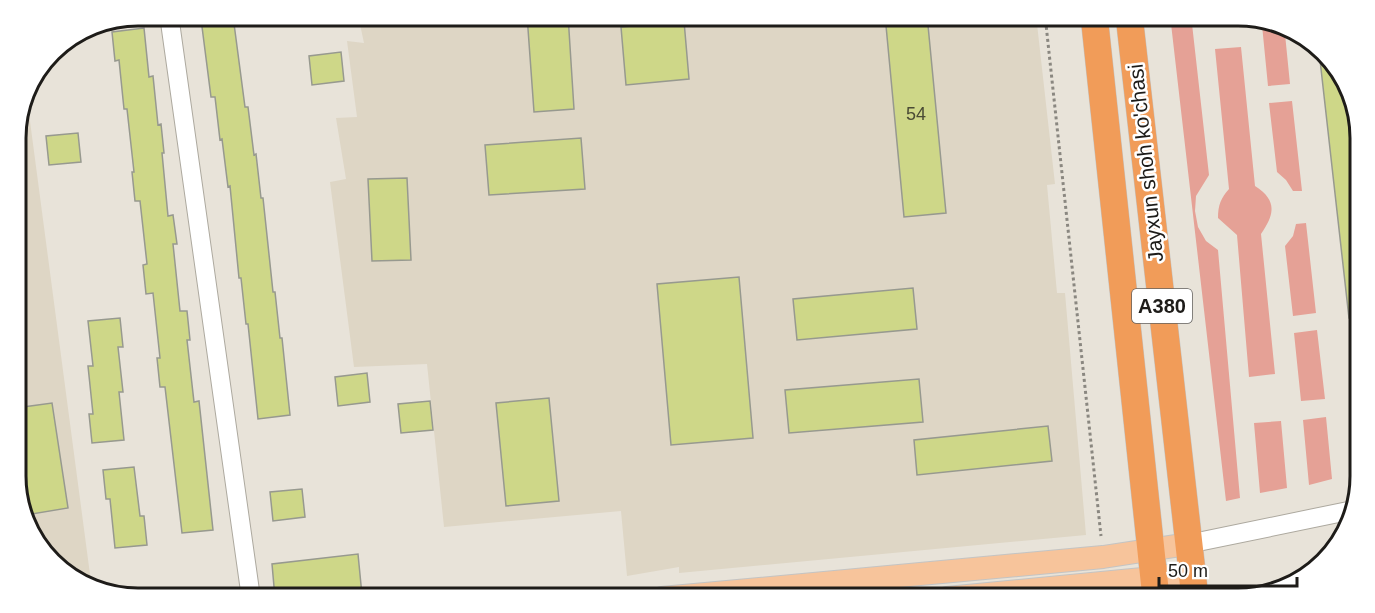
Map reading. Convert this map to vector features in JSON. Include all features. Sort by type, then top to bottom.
[{"type":"highway","name":"Jayxun shoh ko'chasi","points":[[1095,26],[1155,587]]},
{"type":"highway","name":"Jayxun shoh ko'chasi","points":[[1130,26],[1193,585]]},
{"type":"highway","points":[[1116,219],[1152,214]]},
{"type":"main road","points":[[776,587],[1103,557],[1188,543]]},
{"type":"main road","points":[[1167,587],[1193,585]]},
{"type":"street","points":[[171,26],[250,588]]},
{"type":"street","points":[[1188,543],[1344,512]]},
{"type":"path","points":[[1047,26],[1103,557]]},
{"type":"shaded area","points":[[360,26],[1037,26],[1055,184],[1047,185],[1057,293],[1065,293],[1086,535],[679,573],[679,567],[627,576],[621,511],[444,527],[427,364],[354,367],[330,182],[346,179],[336,118],[357,117],[347,41],[364,43]]},
{"type":"shaded area","points":[[1171,26],[1192,26],[1209,175],[1196,196],[1195,211],[1198,227],[1206,241],[1218,250],[1240,498],[1226,501]]},
{"type":"shaded area","points":[[1262,29],[1285,37],[1290,84],[1268,86]]},
{"type":"shaded area","points":[[1241,47],[1255,186],[1267,197],[1272,208],[1269,220],[1261,234],[1275,374],[1249,377],[1237,235],[1218,218],[1220,202],[1229,189],[1215,49]]},
{"type":"shaded area","points":[[1292,101],[1302,191],[1293,191],[1277,172],[1269,103]]},
{"type":"shaded area","points":[[29,111],[90,576],[69,564],[49,544],[34,518],[26,490],[26,123]]},
{"type":"shaded area","points":[[1306,223],[1316,313],[1293,316],[1285,246],[1293,236],[1296,224]]},
{"type":"shaded area","points":[[1317,330],[1325,399],[1301,401],[1294,333]]},
{"type":"shaded area","points":[[1326,417],[1332,479],[1309,485],[1303,420]]},
{"type":"shaded area","points":[[1281,421],[1287,488],[1260,493],[1254,423]]},
{"type":"building","points":[[202,26],[234,26],[245,107],[248,107],[261,198],[263,198],[290,415],[258,419],[248,324],[246,324],[241,278],[239,278],[230,186],[228,187],[215,97],[211,97]]},
{"type":"building","points":[[528,26],[569,26],[574,109],[534,112]]},
{"type":"building","points":[[684,26],[689,79],[626,85],[621,27]]},
{"type":"building","points":[[886,26],[928,26],[946,213],[904,217]]},
{"type":"building","points":[[144,28],[149,77],[153,76],[158,125],[161,124],[168,216],[173,215],[177,244],[173,244],[180,311],[187,311],[190,340],[187,340],[194,402],[199,401],[213,530],[182,533],[165,387],[160,387],[157,358],[160,358],[153,293],[146,294],[143,265],[147,264],[140,201],[135,201],[127,109],[124,109],[119,60],[115,61],[112,32]]},
{"type":"building","points":[[341,52],[344,81],[312,85],[309,56]]},
{"type":"building","points":[[1320,62],[1341,95],[1349,123],[1349,318]]},
{"type":"building","points":[[78,133],[81,162],[49,165],[46,136]]},
{"type":"building","points":[[581,138],[585,189],[489,195],[485,145]]},
{"type":"building","points":[[407,178],[411,260],[372,261],[368,179]]},
{"type":"building","points":[[739,277],[753,438],[671,445],[657,284]]},
{"type":"building","points":[[913,288],[917,329],[797,340],[793,299]]},
{"type":"building","points":[[120,318],[123,347],[118,347],[123,392],[119,392],[124,440],[92,443],[89,414],[93,414],[88,366],[93,366],[88,321]]},
{"type":"building","points":[[367,373],[370,402],[338,406],[335,377]]},
{"type":"building","points":[[919,379],[923,422],[789,433],[785,390]]},
{"type":"building","points":[[549,398],[559,501],[506,506],[496,403]]},
{"type":"building","points":[[430,401],[433,430],[401,433],[398,404]]},
{"type":"building","points":[[52,403],[68,508],[33,514],[26,490],[26,407]]},
{"type":"building","points":[[1048,426],[1052,461],[917,475],[914,440]]},
{"type":"building","points":[[134,467],[140,516],[144,516],[147,545],[115,548],[110,499],[106,499],[103,470]]},
{"type":"building","points":[[302,489],[305,517],[273,521],[270,492]]},
{"type":"building","points":[[358,554],[361,588],[274,588],[272,564]]}]
